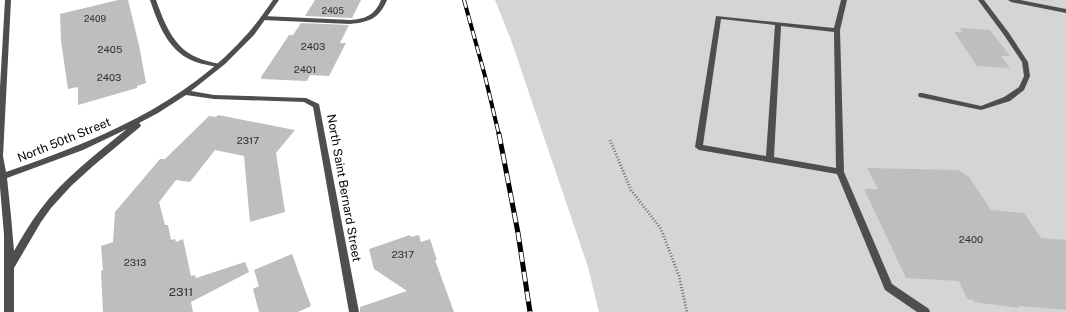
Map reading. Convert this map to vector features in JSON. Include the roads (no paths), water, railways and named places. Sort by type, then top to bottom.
[{"type":"street","points":[[2,176],[0,157],[8,0]]},
{"type":"street","points":[[153,0],[166,33],[178,48],[193,59],[218,65]]},
{"type":"street","name":"North 50th Street","points":[[10,266],[37,220],[57,195],[95,160],[149,116],[184,92],[218,65],[246,38],[276,0]]},
{"type":"street","points":[[263,18],[350,22],[363,21],[378,13],[384,0]]},
{"type":"street","points":[[844,0],[837,30],[840,172],[888,287],[925,312]]},
{"type":"street","points":[[922,95],[981,108],[1007,99],[1022,88],[1027,76],[1025,62],[1007,34],[981,0]]},
{"type":"street","points":[[1011,0],[1066,11]]},
{"type":"street","points":[[837,30],[718,17],[699,147],[840,172]]},
{"type":"street","points":[[770,159],[778,23]]},
{"type":"street","name":"North Saint Bernard Street","points":[[184,92],[214,97],[306,100],[316,106],[354,312]]},
{"type":"street","name":"North 50th Street","points":[[9,312],[10,266],[6,191],[2,176],[86,145],[149,116]]},
{"type":"railway","points":[[464,0],[485,76],[499,135]]},
{"type":"railway","points":[[499,134],[518,233],[530,312]]}]
